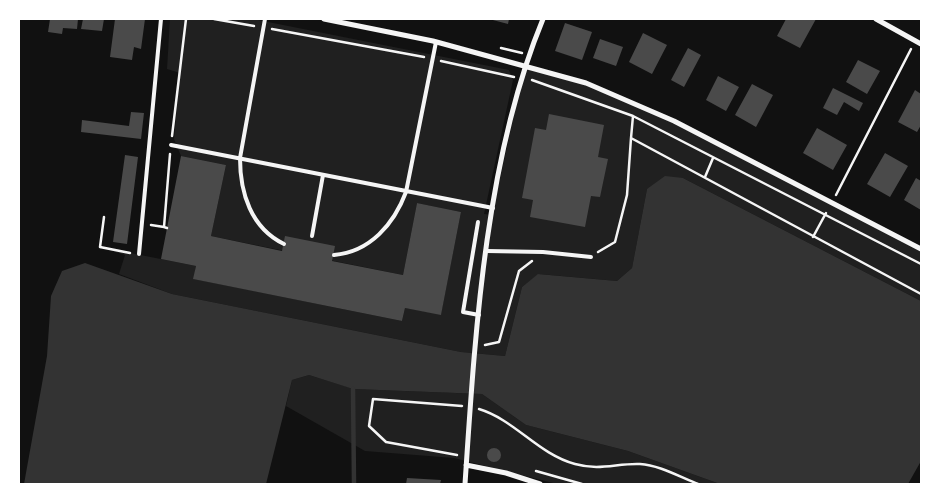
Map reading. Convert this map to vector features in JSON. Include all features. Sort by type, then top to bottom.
[{"type":"street","points":[[324,19],[436,42],[586,83],[634,103],[718,144],[921,249]]},
{"type":"street","points":[[465,484],[475,347],[493,208],[525,65],[543,19]]},
{"type":"street","points":[[876,19],[921,44]]},
{"type":"street","points":[[466,466],[506,473],[540,484]]},
{"type":"lane","points":[[139,254],[144,224],[161,19]]},
{"type":"lane","points":[[266,19],[240,158],[242,190],[256,220],[268,234],[284,244]]},
{"type":"lane","points":[[334,255],[354,250],[381,233],[399,210],[406,192],[436,42]]},
{"type":"lane","points":[[171,145],[493,208]]},
{"type":"lane","points":[[312,236],[323,175]]},
{"type":"lane","points":[[478,222],[463,312],[479,315]]},
{"type":"lane","points":[[487,251],[543,252],[591,257]]},
{"type":"path","points":[[144,224],[166,228],[171,145],[186,19]]},
{"type":"path","points":[[214,19],[432,59],[522,78],[633,116],[921,264]]},
{"type":"path","points":[[812,237],[832,203],[916,41]]},
{"type":"path","points":[[591,257],[616,242],[627,196],[634,103]]},
{"type":"path","points":[[632,138],[812,237],[921,294]]},
{"type":"path","points":[[705,177],[718,144]]},
{"type":"path","points":[[104,217],[100,247],[139,254]]},
{"type":"path","points":[[475,347],[499,342],[519,271],[543,252]]},
{"type":"path","points":[[467,457],[386,442],[369,426],[373,399],[471,406],[497,415],[548,453],[575,464],[603,469],[644,465],[698,484]]},
{"type":"shaded area","points":[[170,19],[253,19],[509,70],[513,80],[484,214],[492,215],[525,65],[586,83],[634,103],[921,249],[921,301],[683,178],[647,189],[632,268],[617,281],[539,274],[522,287],[505,356],[461,352],[172,294],[119,274],[125,255],[100,247],[196,266],[194,279],[402,321],[405,308],[441,314],[461,212],[417,203],[403,275],[211,236],[226,165],[181,156],[174,139],[180,73],[167,69]]},
{"type":"shaded area","points":[[665,176],[683,178],[921,301],[921,461],[908,484],[720,484],[628,451],[526,425],[482,394],[353,389],[309,375],[292,380],[266,484],[24,484],[47,356],[51,296],[62,271],[85,263],[172,294],[461,352],[505,356],[522,287],[538,274],[617,281],[632,268],[647,189]]},
{"type":"shaded area","points":[[309,375],[354,389],[482,394],[526,425],[628,451],[720,484],[557,484],[454,458],[365,451],[286,406],[292,380]]},
{"type":"building","points":[[50,19],[78,19],[77,29],[63,28],[62,34],[48,32]]},
{"type":"building","points":[[83,19],[104,19],[102,31],[81,29]]},
{"type":"building","points":[[115,19],[145,19],[141,49],[134,47],[132,60],[110,57]]},
{"type":"building","points":[[489,19],[509,19],[508,24]]},
{"type":"building","points":[[786,19],[816,19],[800,48],[777,36]]},
{"type":"building","points":[[565,23],[592,32],[582,60],[555,51]]},
{"type":"building","points":[[643,33],[667,45],[652,74],[629,62]]},
{"type":"building","points":[[600,39],[623,47],[616,66],[593,58]]},
{"type":"building","points":[[688,48],[701,55],[684,87],[671,80]]},
{"type":"building","points":[[858,60],[880,71],[867,94],[846,82]]},
{"type":"building","points":[[718,76],[739,87],[726,111],[706,100]]},
{"type":"building","points":[[752,84],[773,95],[756,127],[735,115]]},
{"type":"building","points":[[833,88],[863,103],[859,111],[844,102],[837,115],[823,108]]},
{"type":"building","points":[[915,90],[921,94],[921,125],[917,132],[898,122]]},
{"type":"building","points":[[131,112],[144,113],[141,139],[81,132],[82,120],[129,126]]},
{"type":"building","points":[[549,114],[604,125],[598,157],[608,159],[600,197],[591,196],[585,227],[530,217],[533,200],[522,198],[535,128],[546,130]]},
{"type":"building","points":[[817,128],[847,145],[833,170],[803,153]]},
{"type":"building","points":[[885,153],[908,166],[890,197],[867,184]]},
{"type":"building","points":[[125,155],[138,157],[127,244],[113,242]]},
{"type":"building","points":[[181,156],[226,165],[211,236],[282,251],[285,236],[335,246],[332,261],[403,275],[417,203],[461,212],[441,315],[405,308],[402,321],[193,279],[196,266],[161,259]]},
{"type":"building","points":[[916,178],[921,181],[921,210],[904,200]]},
{"type":"building","points":[[491,448],[497,448],[501,455],[497,462],[491,462],[487,458],[487,452]]},
{"type":"building","points":[[407,478],[441,480],[440,484],[406,484]]},
{"type":"waterway","points":[[353,389],[354,484]]}]
